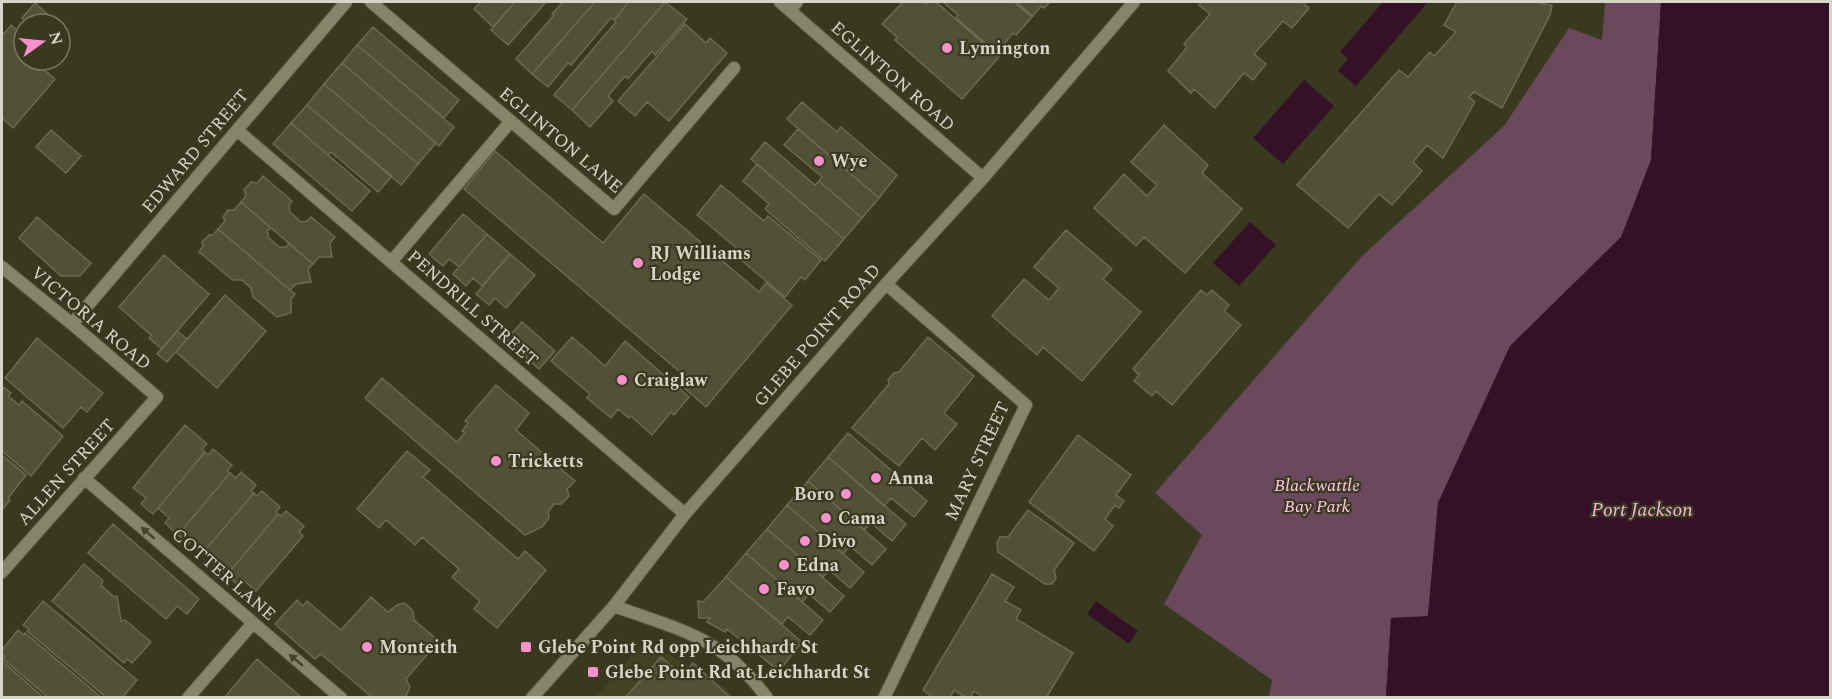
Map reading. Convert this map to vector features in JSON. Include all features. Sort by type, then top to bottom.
[{"type":"street","name":"EDWARD STREET","points":[[72,324],[346,2]]},
{"type":"street","name":"EGLINTON LANE","points":[[372,2],[614,209],[734,68]]},
{"type":"street","name":"EGLINTON ROAD","points":[[780,2],[794,6],[982,178]]},
{"type":"street","name":"GLEBE POINT ROAD","points":[[532,698],[614,606],[685,514],[1134,2]]},
{"type":"street","points":[[391,262],[511,121]]},
{"type":"street","name":"PENDRILL STREET","points":[[237,130],[685,514]]},
{"type":"street","name":"VICTORIA ROAD","points":[[2,267],[157,397]]},
{"type":"street","name":"MARY STREET","points":[[884,698],[1026,405],[886,284]]},
{"type":"street","name":"ALLEN STREET","points":[[2,572],[157,397]]},
{"type":"street","name":"COTTER LANE","points":[[84,478],[341,698]]},
{"type":"street","points":[[614,606],[698,636],[717,647],[735,660],[767,698]]},
{"type":"street","points":[[188,698],[253,623]]},
{"type":"shaded area","points":[[645,640],[724,687],[733,697],[595,698]]},
{"type":"green space","name":"Blackwattle Bay Park","points":[[1605,2],[1661,2],[1651,160],[1622,237],[1510,346],[1438,503],[1428,617],[1391,619],[1386,697],[1269,697],[1272,680],[1164,604],[1202,535],[1155,493],[1362,256],[1504,126],[1569,28],[1602,40]]},
{"type":"water","points":[[1383,2],[1428,2],[1356,86],[1338,71],[1348,59],[1340,52]]},
{"type":"water","name":"Port Jackson","points":[[1661,2],[1830,2],[1830,697],[1386,697],[1391,618],[1428,616],[1438,503],[1510,346],[1621,237],[1651,160]]},
{"type":"water","points":[[1304,80],[1334,106],[1283,164],[1253,138]]},
{"type":"water","points":[[1250,222],[1276,245],[1239,286],[1213,263]]},
{"type":"water","points":[[1096,601],[1138,631],[1129,644],[1087,614]]},
{"type":"building","points":[[481,2],[515,2],[493,27],[474,9]]},
{"type":"building","points":[[515,2],[546,2],[508,45],[491,30]]},
{"type":"building","points":[[563,2],[595,2],[532,74],[516,59]]},
{"type":"building","points":[[595,2],[629,2],[614,20],[611,18],[571,65],[568,63],[548,87],[532,74]]},
{"type":"building","points":[[629,2],[665,2],[572,110],[554,95],[616,22],[614,20]]},
{"type":"building","points":[[665,2],[687,19],[655,55],[652,51],[628,79],[625,76],[608,96],[613,101],[590,127],[572,110]]},
{"type":"building","name":"Lymington","points":[[903,2],[926,4],[936,2],[999,57],[962,99],[895,40],[897,37],[882,24]]},
{"type":"building","points":[[943,2],[1014,2],[1032,17],[1016,35],[1013,33],[997,53],[956,18],[958,15]]},
{"type":"building","points":[[1016,2],[1050,2],[1044,8],[1041,6],[1033,16]]},
{"type":"building","points":[[1202,2],[1306,2],[1304,4],[1309,8],[1292,28],[1283,21],[1254,54],[1266,64],[1253,80],[1244,73],[1215,108],[1194,89],[1191,93],[1168,71],[1187,47],[1184,44],[1210,14],[1199,5]]},
{"type":"building","points":[[1457,2],[1532,2],[1552,5],[1550,15],[1502,108],[1474,92],[1469,97],[1475,102],[1443,158],[1427,145],[1413,162],[1422,171],[1392,205],[1379,194],[1348,228],[1297,185],[1399,70],[1408,77],[1430,52],[1434,56],[1456,32],[1444,25]]},
{"type":"building","points":[[35,3],[45,12],[27,12]]},
{"type":"building","points":[[685,24],[706,43],[710,38],[727,53],[669,121],[647,102],[635,116],[618,101]]},
{"type":"building","points":[[11,25],[12,72],[47,72],[55,79],[13,128],[2,118],[2,32],[4,34]]},
{"type":"building","points":[[373,27],[459,100],[444,118],[357,45]]},
{"type":"building","points":[[357,45],[454,127],[439,146],[342,63]]},
{"type":"building","points":[[342,63],[436,143],[418,164],[324,84]]},
{"type":"building","points":[[324,84],[418,164],[401,185],[307,105]]},
{"type":"building","points":[[802,102],[837,132],[841,127],[897,175],[879,198],[787,119]]},
{"type":"building","points":[[307,105],[392,176],[378,192],[331,152],[328,155],[291,123]]},
{"type":"building","points":[[291,123],[370,191],[352,211],[273,144]]},
{"type":"building","points":[[1164,125],[1208,165],[1202,173],[1242,209],[1185,273],[1144,237],[1136,246],[1094,208],[1124,174],[1147,196],[1157,185],[1131,162]]},
{"type":"building","name":"Wye","points":[[798,129],[879,198],[862,218],[819,181],[822,177],[784,145]]},
{"type":"building","points":[[51,130],[81,156],[66,173],[36,147]]},
{"type":"building","points":[[765,142],[815,185],[819,181],[862,218],[844,239],[751,159]]},
{"type":"building","name":"RJ Williams Lodge","points":[[495,151],[603,243],[644,194],[759,292],[766,283],[792,305],[706,407],[681,385],[687,378],[464,189]]},
{"type":"building","points":[[757,164],[844,239],[825,261],[765,209],[769,204],[743,181]]},
{"type":"building","points":[[263,176],[292,201],[289,205],[290,212],[301,222],[311,217],[335,237],[330,243],[332,257],[319,257],[313,264],[241,202],[246,196],[244,190],[251,182],[257,183]]},
{"type":"building","points":[[721,185],[764,221],[768,216],[821,260],[805,280],[801,277],[785,297],[735,255],[739,250],[697,215]]},
{"type":"building","points":[[241,202],[271,228],[267,231],[269,238],[279,247],[286,247],[289,243],[313,264],[308,269],[311,282],[296,284],[290,290],[218,229],[225,221],[223,217],[228,210],[234,210]]},
{"type":"building","points":[[463,214],[487,234],[459,267],[449,259],[443,266],[429,254]]},
{"type":"building","points":[[37,217],[91,263],[80,276],[61,276],[19,238]]},
{"type":"building","points":[[218,229],[295,294],[291,299],[291,313],[277,317],[253,297],[251,288],[242,280],[233,280],[199,252],[203,246],[202,242]]},
{"type":"building","points":[[1066,230],[1112,269],[1103,279],[1141,312],[1082,381],[1043,347],[1037,355],[992,316],[1024,279],[1049,300],[1059,288],[1034,267]]},
{"type":"building","points":[[487,234],[510,254],[482,286],[473,278],[466,286],[453,274]]},
{"type":"building","points":[[510,254],[535,275],[506,308],[495,298],[489,305],[476,294]]},
{"type":"building","points":[[164,255],[209,294],[162,349],[149,338],[151,335],[119,307]]},
{"type":"building","points":[[1201,290],[1207,295],[1212,290],[1229,305],[1224,311],[1241,325],[1172,405],[1156,391],[1152,396],[1134,381],[1139,375],[1133,369]]},
{"type":"building","points":[[225,295],[266,331],[217,388],[176,352]]},
{"type":"building","points":[[522,322],[555,351],[539,369],[506,340]]},
{"type":"building","points":[[177,331],[187,339],[167,362],[157,354]]},
{"type":"building","name":"Craiglaw","points":[[572,337],[605,366],[625,341],[689,397],[674,415],[671,412],[652,435],[631,416],[629,418],[618,409],[611,418],[587,398],[590,394],[551,361]]},
{"type":"building","points":[[928,337],[974,376],[944,413],[957,424],[935,450],[922,438],[899,466],[852,428],[889,384],[888,380],[894,373],[899,372]]},
{"type":"building","points":[[37,338],[103,393],[87,412],[81,407],[63,428],[5,378]]},
{"type":"building","name":"Tricketts","points":[[382,378],[457,442],[465,433],[462,431],[468,423],[465,421],[496,385],[529,413],[516,430],[575,481],[567,489],[569,496],[561,504],[554,504],[548,512],[549,518],[542,527],[525,535],[365,398]]},
{"type":"building","points":[[2,386],[11,393],[8,396],[19,405],[22,401],[63,436],[31,476],[2,451]]},
{"type":"building","points":[[185,425],[207,444],[202,449],[205,452],[153,514],[141,504],[146,498],[133,488]]},
{"type":"building","name":"Anna","points":[[848,433],[927,501],[914,517],[891,498],[884,506],[828,457]]},
{"type":"building","points":[[1078,435],[1131,475],[1116,495],[1124,501],[1119,508],[1115,505],[1105,519],[1113,526],[1094,551],[1029,502]]},
{"type":"building","points":[[213,449],[232,465],[227,471],[230,473],[178,535],[165,523],[169,518],[158,508],[205,452],[208,455]]},
{"type":"building","points":[[407,451],[430,470],[423,477],[518,559],[525,551],[546,570],[497,628],[474,609],[480,601],[452,577],[459,569],[422,537],[415,545],[386,520],[379,528],[357,509]]},
{"type":"building","points":[[2,455],[26,475],[8,498],[10,500],[2,510]]},
{"type":"building","name":"Boro","points":[[828,457],[906,524],[892,541],[871,523],[864,530],[808,481]]},
{"type":"building","points":[[241,472],[256,485],[251,491],[254,493],[206,549],[193,539],[189,544],[178,535],[230,473],[236,478]]},
{"type":"building","name":"Cama","points":[[808,481],[886,549],[872,565],[850,546],[843,554],[787,505]]},
{"type":"building","points":[[262,491],[280,507],[276,512],[278,514],[227,575],[214,565],[218,559],[206,549],[254,493],[257,496]]},
{"type":"building","name":"Divo","points":[[787,505],[864,572],[850,588],[829,570],[823,577],[767,529]]},
{"type":"building","points":[[1028,510],[1074,543],[1054,570],[1056,578],[1052,584],[1045,584],[998,552],[997,543],[1000,537],[1008,537]]},
{"type":"building","points":[[286,511],[304,526],[299,532],[303,536],[256,591],[242,579],[237,584],[227,575],[278,514],[281,516]]},
{"type":"building","points":[[113,524],[199,599],[187,614],[177,606],[166,619],[88,553]]},
{"type":"building","name":"Edna","points":[[767,529],[844,596],[830,612],[809,594],[802,602],[746,553]]},
{"type":"building","name":"Favo","points":[[746,553],[823,620],[810,635],[788,617],[782,624],[726,577]]},
{"type":"building","points":[[84,564],[103,581],[101,585],[114,597],[117,596],[121,621],[125,620],[151,642],[132,663],[127,659],[124,663],[52,601]]},
{"type":"building","points":[[992,574],[1014,587],[1005,601],[1021,610],[1016,619],[1073,653],[1046,698],[984,698],[974,691],[970,698],[967,698],[954,690],[950,698],[934,698],[923,690]]},
{"type":"building","points":[[726,577],[802,642],[779,671],[727,629],[725,632],[707,622],[710,618],[699,618],[698,601],[703,602]]},
{"type":"building","name":"Monteith","points":[[371,597],[388,612],[397,605],[405,603],[413,611],[414,620],[439,641],[406,679],[410,687],[405,698],[373,698],[321,654],[315,659],[275,624],[297,600],[303,606],[307,601],[341,630]]},
{"type":"building","points":[[43,601],[137,680],[122,698],[107,698],[27,631],[29,629],[23,625]]},
{"type":"building","points":[[18,630],[24,635],[25,633],[102,698],[49,698],[3,659],[5,657],[2,650]]},
{"type":"building","points":[[661,657],[682,675],[693,663],[731,698],[625,698]]},
{"type":"building","points":[[257,659],[302,698],[224,698]]},
{"type":"building","points":[[2,661],[44,698],[2,698]]},
{"type":"place","name":"Lymington","points":[[947,48]]},
{"type":"place","name":"Wye","points":[[819,161]]},
{"type":"place","name":"RJ Williams Lodge","points":[[638,263]]},
{"type":"place","name":"Craiglaw","points":[[622,380]]},
{"type":"place","name":"Tricketts","points":[[496,461]]},
{"type":"place","name":"Anna","points":[[876,478]]},
{"type":"place","name":"Boro","points":[[846,494]]},
{"type":"place","name":"Cama","points":[[826,518]]},
{"type":"place","name":"Divo","points":[[805,541]]},
{"type":"place","name":"Edna","points":[[784,565]]},
{"type":"place","name":"Favo","points":[[764,589]]},
{"type":"place","name":"Monteith","points":[[367,647]]},
{"type":"place","name":"Glebe Point Rd opp Leichhardt St","points":[[526,647]]},
{"type":"place","name":"Glebe Point Rd at Leichhardt St","points":[[593,672]]}]
